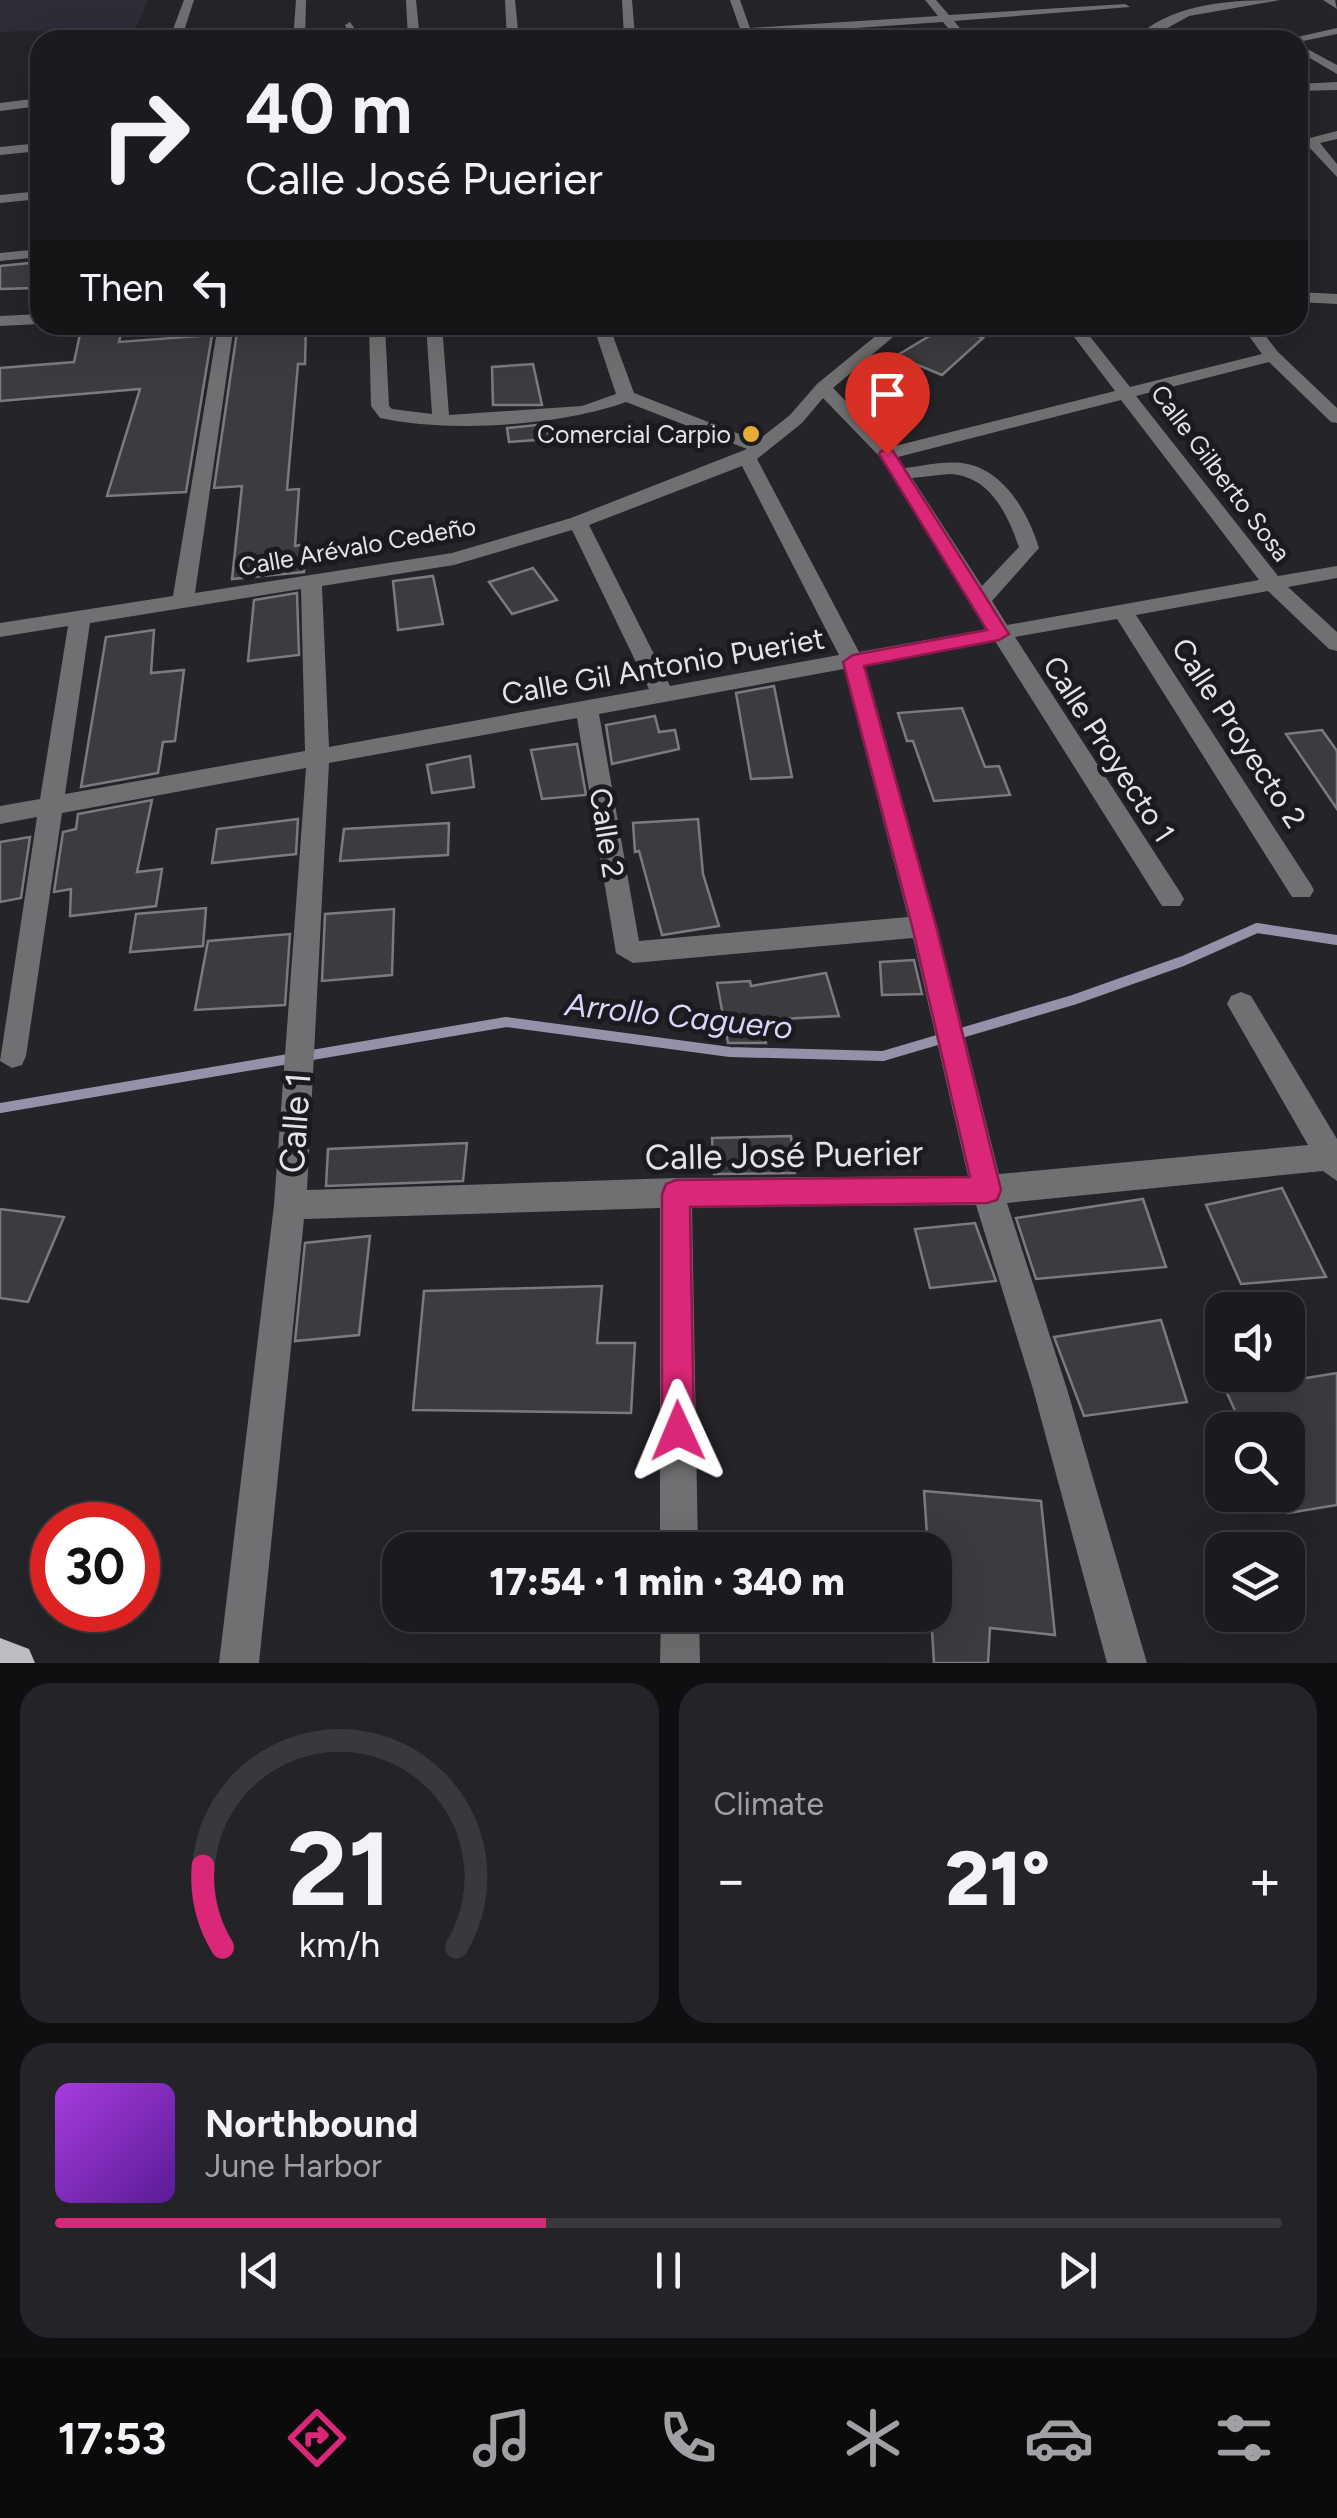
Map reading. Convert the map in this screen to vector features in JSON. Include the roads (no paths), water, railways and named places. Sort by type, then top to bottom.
[{"type":"main road","points":[[0,1658],[15,1663]]},
{"type":"street","points":[[178,30],[189,0]]},
{"type":"street","points":[[300,30],[301,0]]},
{"type":"street","points":[[411,0],[413,30]]},
{"type":"street","points":[[510,0],[512,30]]},
{"type":"street","points":[[627,0],[629,30]]},
{"type":"street","points":[[735,0],[744,30]]},
{"type":"street","points":[[930,0],[955,30]]},
{"type":"street","points":[[1021,0],[1030,15]]},
{"type":"street","points":[[1149,30],[1176,14],[1240,2],[1276,0]]},
{"type":"street","points":[[1328,0],[1337,6]]},
{"type":"street","points":[[805,30],[947,22],[1120,4],[1154,25]]},
{"type":"street","points":[[840,13],[848,30]]},
{"type":"street","points":[[350,25],[352,30]]},
{"type":"street","points":[[1308,37],[1337,31]]},
{"type":"street","points":[[1308,53],[1337,70]]},
{"type":"street","points":[[1308,87],[1337,86]]},
{"type":"street","points":[[0,107],[30,103]]},
{"type":"street","points":[[1308,128],[1332,136]]},
{"type":"street","points":[[1308,147],[1337,174]]},
{"type":"street","points":[[0,151],[30,148]]},
{"type":"street","points":[[0,199],[30,196]]},
{"type":"street","points":[[0,256],[30,253]]},
{"type":"street","points":[[1308,298],[1337,299]]},
{"type":"street","points":[[0,321],[30,320]]},
{"type":"street","points":[[183,602],[224,335]]},
{"type":"street","points":[[377,335],[380,406],[386,414],[441,420],[584,411],[626,396],[753,453],[853,662],[924,926],[987,1190],[1050,1390],[1127,1663]]},
{"type":"street","points":[[435,335],[441,420]]},
{"type":"street","points":[[604,335],[626,396]]},
{"type":"street","name":"Calle Arévalo Cedeño","points":[[0,630],[454,559],[578,522],[753,453],[796,419],[823,388],[884,335]]},
{"type":"street","name":"Calle Gilberto Sosa","points":[[1081,335],[1129,394],[1182,473],[1272,583],[1337,644]]},
{"type":"street","points":[[1256,335],[1272,356],[1337,418]]},
{"type":"street","points":[[887,454],[1272,356]]},
{"type":"street","name":"Calle Proyecto 1","points":[[823,388],[887,454],[1171,900]]},
{"type":"street","points":[[900,474],[964,469],[986,475],[1025,532],[1029,548],[979,602]]},
{"type":"street","points":[[578,522],[664,696]]},
{"type":"street","name":"Calle Gil Antonio Pueriet","points":[[0,816],[1337,572]]},
{"type":"street","name":"Calle 1","points":[[239,1663],[290,1205],[317,760],[311,582]]},
{"type":"street","name":"Calle Proyecto 2","points":[[1123,612],[1301,890]]},
{"type":"street","points":[[12,1056],[80,616]]},
{"type":"street","name":"Calle 2","points":[[587,710],[626,945],[632,952],[924,926]]},
{"type":"street","points":[[1240,1004],[1335,1160]]},
{"type":"street","name":"Calle José Puerier","points":[[290,1205],[987,1190],[1335,1160]]},
{"type":"street","points":[[676,1194],[679,1532]]},
{"type":"street","points":[[680,1632],[680,1663]]},
{"type":"waterway","name":"Arrollo Caguero","points":[[0,1108],[506,1022],[730,1052],[883,1056],[1073,1000],[1183,961],[1257,928],[1337,940]]},
{"type":"place","name":"Comercial Carpio","points":[[751,434]]}]
